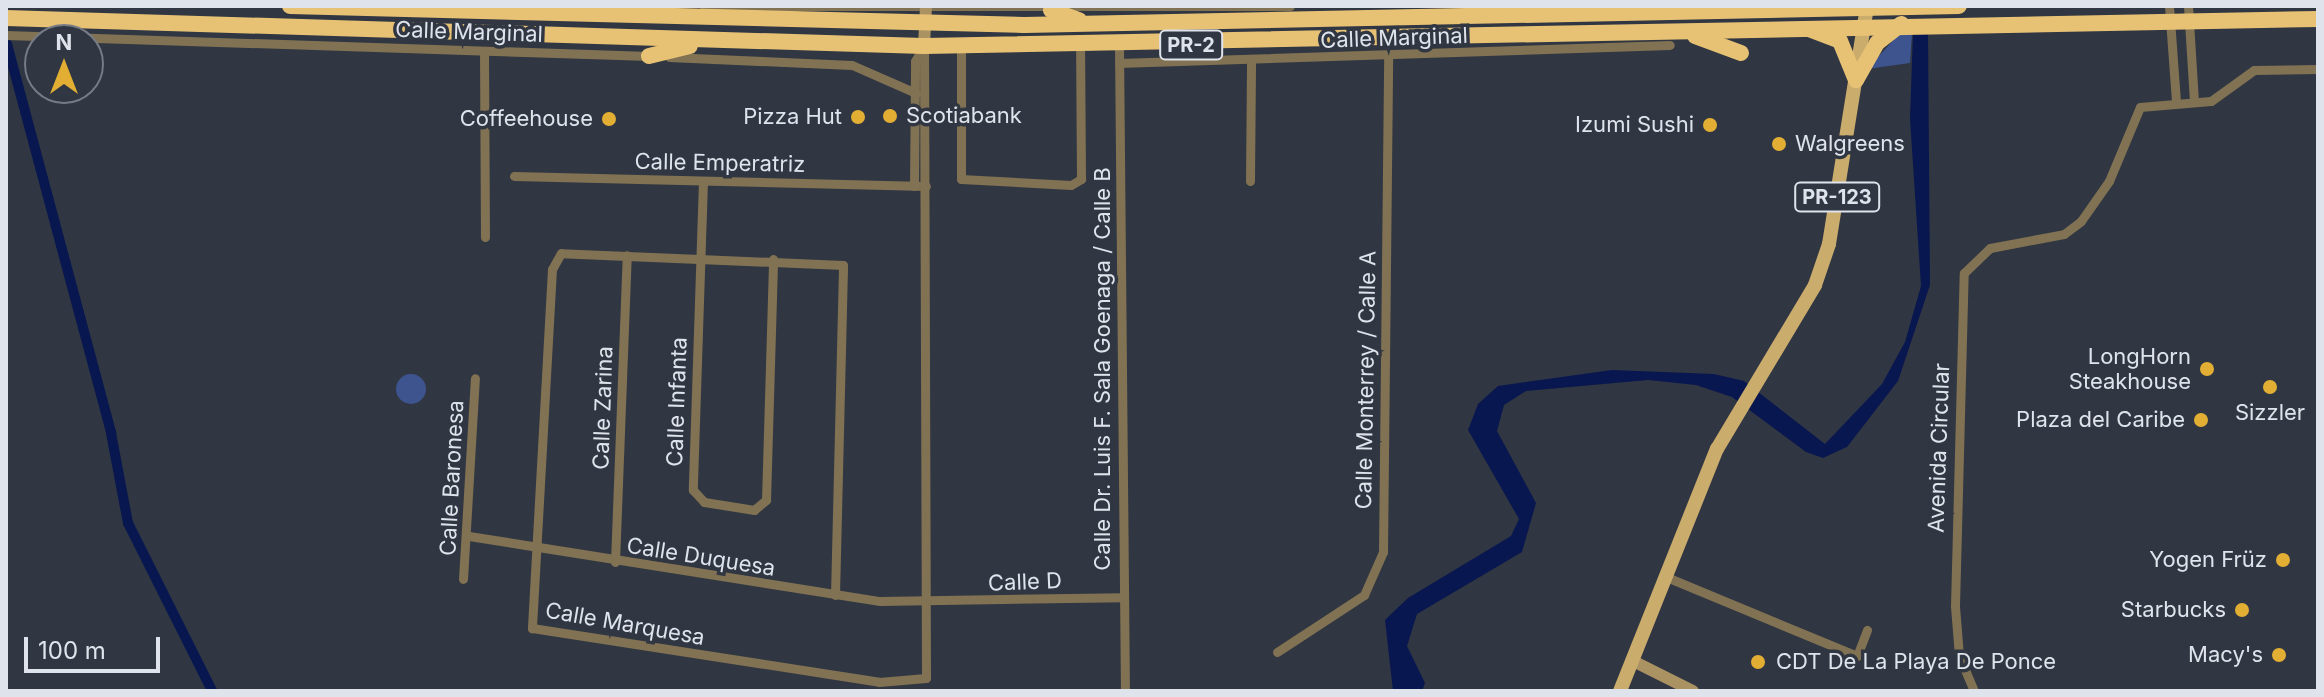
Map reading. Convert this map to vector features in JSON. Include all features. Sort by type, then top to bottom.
[{"type":"highway","name":"PR-2","points":[[290,6],[926,14],[1092,24],[1459,11],[1821,7],[1866,13],[1901,24],[2170,14],[2318,19]]},
{"type":"highway","name":"PR-2","points":[[6,18],[724,41],[1080,46],[1119,54],[1459,38],[1672,38],[1803,27],[1907,6],[1959,6]]},
{"type":"highway","points":[[1051,10],[1092,24]]},
{"type":"highway","points":[[1856,80],[1877,43],[1901,24]]},
{"type":"highway","points":[[1803,27],[1840,41],[1856,80]]},
{"type":"highway","points":[[1672,38],[1741,53]]},
{"type":"highway","points":[[649,56],[724,41]]},
{"type":"main road","name":"PR-123","points":[[1620,691],[1717,449],[1815,285],[1829,244],[1866,13]]},
{"type":"street","points":[[704,6],[926,14],[1122,7],[1290,6]]},
{"type":"street","points":[[485,237],[487,51],[494,9]]},
{"type":"street","points":[[1459,11],[1459,38]]},
{"type":"street","points":[[914,186],[915,61],[924,46],[926,14]]},
{"type":"street","points":[[2170,14],[2176,102]]},
{"type":"street","points":[[2189,14],[2194,101]]},
{"type":"street","name":"Calle Marginal","points":[[10,35],[852,65],[916,93]]},
{"type":"street","name":"Calle Marginal","points":[[1119,54],[1251,61],[1388,56],[1672,38]]},
{"type":"street","points":[[961,45],[961,179],[1071,185],[1081,179],[1080,46]]},
{"type":"street","name":"Calle Marquesa","points":[[835,595],[846,271],[838,259],[700,255],[555,256],[541,550],[532,622],[539,632],[879,682],[926,678],[929,602],[928,140],[924,46]]},
{"type":"street","name":"Calle Dr. Luis F. Sala Goenaga / Calle B","points":[[1119,54],[1125,691]]},
{"type":"street","name":"Calle Monterrey / Calle A","points":[[1277,652],[1364,595],[1383,552],[1388,56]]},
{"type":"street","points":[[1250,181],[1251,61]]},
{"type":"street","name":"Avenida Circular","points":[[1974,691],[1959,656],[1955,606],[1961,281],[1990,248],[2064,234],[2081,221],[2109,181],[2132,115],[2149,103],[2211,101],[2254,70],[2318,69]]},
{"type":"street","points":[[914,139],[928,140]]},
{"type":"street","name":"Calle Emperatriz","points":[[514,176],[926,186]]},
{"type":"street","name":"Calle Infanta","points":[[703,181],[693,490],[704,502],[754,510],[766,500],[773,259]]},
{"type":"street","name":"Calle Zarina","points":[[615,562],[627,255]]},
{"type":"street","name":"Calle Baronesa","points":[[463,579],[469,536],[475,378]]},
{"type":"street","name":"Calle Duquesa","points":[[469,536],[615,562],[835,595],[929,602]]},
{"type":"street","points":[[1664,576],[1857,656],[1867,630]]},
{"type":"street","name":"Calle D","points":[[929,602],[1123,597]]},
{"type":"street","points":[[1633,661],[1693,691]]},
{"type":"shaded area","points":[[1913,32],[1928,32],[1930,285],[1898,381],[1847,447],[1823,458],[1806,452],[1732,397],[1696,385],[1648,380],[1526,391],[1504,405],[1497,431],[1536,503],[1522,552],[1417,614],[1407,646],[1425,683],[1422,691],[1393,691],[1385,620],[1408,598],[1511,536],[1519,519],[1468,430],[1478,404],[1498,386],[1612,370],[1714,374],[1744,381],[1825,444],[1882,384],[1905,342],[1921,286],[1910,119]]},
{"type":"shaded area","points":[[1912,33],[1910,63],[1867,69],[1899,34]]},
{"type":"shaded area","points":[[411,374],[422,378],[426,389],[422,400],[411,404],[400,400],[396,389],[400,378]]},
{"type":"waterway","points":[[7,44],[111,433],[128,523],[212,691]]},
{"type":"place","name":"Scotiabank","points":[[890,116]]},
{"type":"place","name":"Pizza Hut","points":[[858,117]]},
{"type":"place","name":"Coffeehouse","points":[[609,119]]},
{"type":"place","name":"Izumi Sushi","points":[[1710,125]]},
{"type":"place","name":"Walgreens","points":[[1779,144]]},
{"type":"place","name":"LongHorn Steakhouse","points":[[2207,369]]},
{"type":"place","name":"Sizzler","points":[[2270,387]]},
{"type":"place","name":"Plaza del Caribe","points":[[2201,420]]},
{"type":"place","name":"Yogen Früz","points":[[2283,560]]},
{"type":"place","name":"Starbucks","points":[[2242,610]]},
{"type":"place","name":"Macy's","points":[[2279,655]]},
{"type":"place","name":"CDT De La Playa De Ponce","points":[[1758,662]]}]
